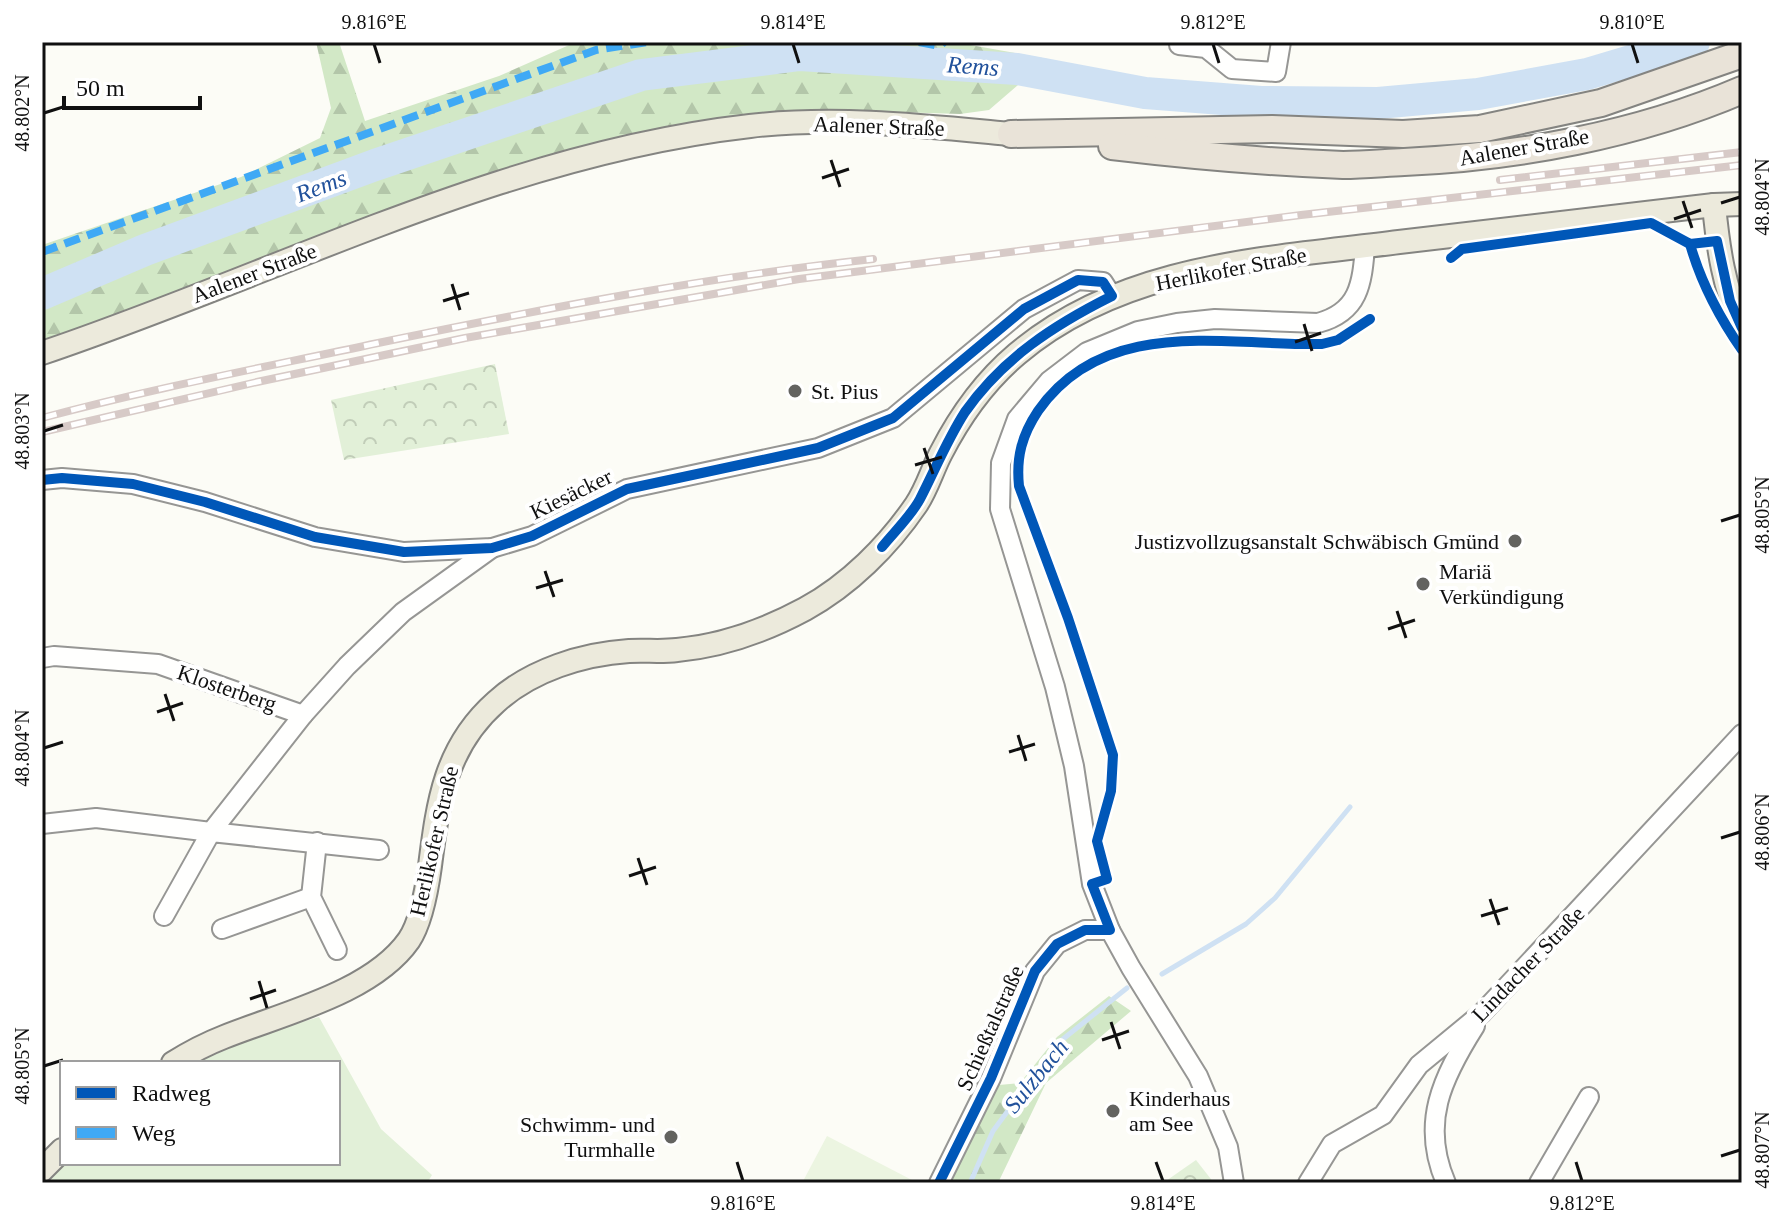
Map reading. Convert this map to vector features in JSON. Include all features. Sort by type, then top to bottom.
[{"type":"highway","points":[[1011,134],[1272,129],[1403,134],[1480,129],[1601,103],[1742,54]]},
{"type":"highway","name":"Aalener Straße","points":[[1011,134],[1174,153],[1345,165],[1446,160],[1525,150],[1610,132],[1742,90]]},
{"type":"main road","name":"Aalener Straße","points":[[42,353],[514,177],[625,147],[717,130],[802,123],[904,124],[1011,134]]},
{"type":"main road","name":"Herlikofer Straße","points":[[177,1061],[218,1039],[315,1004],[364,980],[410,939],[427,892],[441,791],[455,753],[474,722],[502,696],[537,675],[579,659],[625,652],[679,650],[725,641],[761,630],[804,610],[843,584],[882,547],[918,502],[941,452],[984,387],[1015,356],[1043,335],[1112,296],[1177,275],[1254,260],[1742,204]]},
{"type":"main road","points":[[1714,205],[1721,266],[1730,301],[1742,328]]},
{"type":"main road","points":[[42,1170],[60,1152]]},
{"type":"street","points":[[1179,45],[1206,48],[1232,69],[1276,72],[1281,42]]},
{"type":"street","points":[[1234,1183],[1228,1147],[1198,1076],[1110,930],[1092,884],[1074,766],[1055,687],[1000,509],[1001,463],[1017,419],[1049,381],[1087,352],[1138,331],[1177,323],[1215,319],[1318,323],[1333,319],[1346,310],[1355,296],[1362,280],[1365,247]]},
{"type":"street","name":"Kiesäcker","points":[[42,480],[62,478],[133,484],[205,502],[315,537],[404,552],[492,548],[532,536],[627,489],[818,448],[893,418],[1024,309],[1078,280],[1103,282],[1112,296]]},
{"type":"street","name":"Klosterberg","points":[[42,658],[54,656],[158,664],[303,715],[347,666],[403,612],[492,548]]},
{"type":"street","points":[[164,916],[211,832],[303,715]]},
{"type":"street","name":"Lindacher Straße","points":[[1308,1183],[1332,1144],[1383,1115],[1419,1065],[1482,1013],[1742,734]]},
{"type":"street","points":[[42,824],[96,818],[379,850]]},
{"type":"street","points":[[317,842],[311,897],[337,950]]},
{"type":"street","points":[[222,929],[311,897]]},
{"type":"street","name":"Schießtalstraße","points":[[939,1183],[991,1078],[1035,971],[1057,944],[1085,930],[1110,930]]},
{"type":"street","points":[[1446,1183],[1434,1144],[1437,1101],[1449,1066],[1482,1013]]},
{"type":"street","points":[[1539,1183],[1589,1097]]},
{"type":"green space","points":[[316,42],[339,42],[365,121],[499,76],[576,42],[954,42],[1048,59],[989,110],[960,114],[865,111],[755,115],[646,131],[533,162],[42,345],[42,245],[241,177],[320,138],[331,108]]},
{"type":"green space","points":[[495,364],[509,434],[344,460],[331,400]]},
{"type":"green space","points":[[1109,996],[1131,1011],[1046,1083],[998,1183],[931,1183],[978,1079],[999,1085],[1020,1083],[1057,1037]]},
{"type":"green space","points":[[319,1017],[381,1129],[432,1175],[427,1183],[48,1183],[63,1165],[340,1165],[340,1061],[195,1061],[223,1045]]},
{"type":"green space","points":[[827,1136],[912,1180],[911,1183],[802,1183]]},
{"type":"green space","points":[[1196,1160],[1214,1183],[1163,1183]]},
{"type":"waterway","name":"Rems","points":[[42,294],[145,250],[375,165],[641,75],[800,55],[1017,69],[1145,93],[1261,102],[1378,103],[1478,94],[1587,74],[1694,42]]},
{"type":"waterway","name":"Sulzbach","points":[[1162,974],[1246,924],[1275,898],[1350,807]]},
{"type":"waterway","name":"Sulzbach","points":[[970,1183],[993,1131],[1058,1043],[1127,988]]},
{"type":"railway","points":[[1500,180],[1742,152]]},
{"type":"railway","points":[[42,432],[465,338],[799,279],[1301,215],[1742,165]]},
{"type":"railway","points":[[42,418],[210,378],[563,306],[748,275],[873,259]]},
{"type":"marked path","points":[[42,252],[596,50],[647,42]]},
{"type":"marked path","points":[[919,42],[940,46],[944,42]]},
{"type":"cycle path","points":[[1451,258],[1462,249],[1651,223],[1690,244],[1717,241],[1730,301],[1742,328]]},
{"type":"cycle path","points":[[1690,244],[1712,299],[1742,350]]},
{"type":"cycle path","points":[[42,480],[62,478],[133,484],[205,502],[315,537],[404,552],[492,548],[532,536],[627,489],[818,448],[893,418],[1024,309],[1078,280],[1103,282],[1112,296],[1050,331],[1013,359],[980,393],[965,412],[916,505],[882,547]]},
{"type":"cycle path","points":[[939,1183],[991,1078],[1035,971],[1057,944],[1085,930],[1110,930],[1092,884],[1107,879],[1097,841],[1111,791],[1113,755],[1068,618],[1019,486],[1019,456],[1028,429],[1038,411],[1065,381],[1097,360],[1132,348],[1169,342],[1207,341],[1322,344],[1338,340],[1370,319]]},
{"type":"place","name":"St. Pius","points":[[795,391]]},
{"type":"place","name":"Justizvollzugsanstalt Schwäbisch Gmünd","points":[[1515,541]]},
{"type":"place","name":"Mariä Verkündigung","points":[[1423,584]]},
{"type":"place","name":"Kinderhaus am See","points":[[1113,1111]]},
{"type":"place","name":"Schwimm- und Turmhalle","points":[[671,1137]]}]
